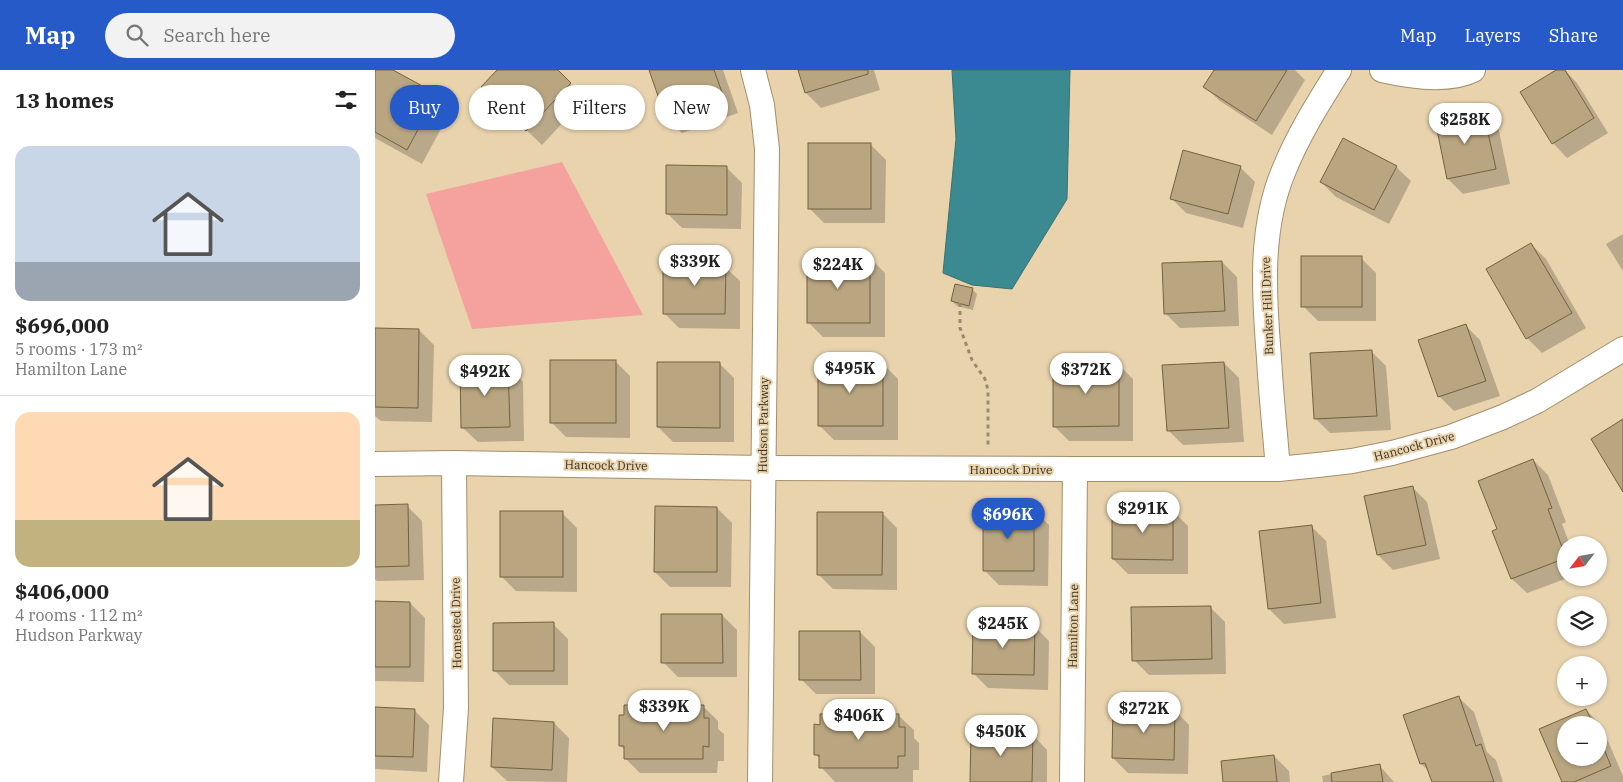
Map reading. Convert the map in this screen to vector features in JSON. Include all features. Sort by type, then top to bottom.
[{"type":"street","name":"Hudson Parkway","points":[[753,70],[762,105],[767,149],[760,782]]},
{"type":"street","name":"Bunker Hill Drive","points":[[1278,469],[1265,309],[1265,255],[1271,211],[1283,171],[1311,117],[1339,70]]},
{"type":"street","points":[[1382,70],[1412,76],[1441,76],[1468,73],[1473,70]]},
{"type":"street","name":"Hancock Drive","points":[[375,464],[454,463],[763,468],[1278,469],[1352,462],[1451,437],[1503,417],[1537,401],[1623,349]]},
{"type":"street","name":"Homested Drive","points":[[451,782],[456,708],[454,463]]},
{"type":"street","name":"Hamilton Lane","points":[[1072,782],[1075,469]]},
{"type":"path","points":[[960,303],[960,328],[972,360],[985,379],[988,390],[988,454]]},
{"type":"shaded area","points":[[562,162],[643,315],[472,329],[426,194]]},
{"type":"water","points":[[952,70],[1070,70],[1067,199],[1012,289],[972,285],[943,273],[956,139]]},
{"type":"building","points":[[375,70],[393,70],[420,85],[390,85],[390,130],[418,130],[407,150],[375,132]]},
{"type":"building","points":[[497,70],[558,70],[571,83],[569,85],[554,85],[554,101],[544,112],[544,85],[483,85]]},
{"type":"building","points":[[649,70],[714,70],[719,85],[655,85],[655,87]]},
{"type":"building","points":[[798,70],[868,70],[868,74],[805,93]]},
{"type":"building","points":[[1214,70],[1287,70],[1256,121],[1203,87]]},
{"type":"building","points":[[1556,70],[1565,70],[1594,118],[1552,144],[1520,92]]},
{"type":"building","points":[[1483,110],[1496,169],[1447,179],[1435,120]]},
{"type":"building","points":[[1343,138],[1397,166],[1374,210],[1320,182]]},
{"type":"building","points":[[808,143],[871,143],[871,209],[808,209]]},
{"type":"building","points":[[1183,150],[1241,166],[1228,214],[1170,199]]},
{"type":"building","points":[[666,165],[727,166],[727,215],[666,214]]},
{"type":"building","points":[[1531,243],[1572,313],[1526,339],[1486,269]]},
{"type":"building","points":[[694,253],[713,254],[713,265],[726,265],[725,314],[663,314],[663,263],[693,264]]},
{"type":"building","points":[[1301,256],[1362,256],[1362,307],[1301,307]]},
{"type":"building","points":[[807,257],[870,257],[870,323],[807,323]]},
{"type":"building","points":[[1222,261],[1225,311],[1164,314],[1162,263]]},
{"type":"building","points":[[955,284],[973,288],[969,306],[951,301]]},
{"type":"building","points":[[1466,324],[1486,381],[1438,397],[1418,340]]},
{"type":"building","points":[[375,328],[419,329],[418,408],[375,407]]},
{"type":"building","points":[[1372,350],[1377,416],[1314,419],[1310,353]]},
{"type":"building","points":[[550,360],[616,360],[616,423],[550,423]]},
{"type":"building","points":[[657,362],[720,362],[720,428],[657,427]]},
{"type":"building","points":[[818,362],[883,363],[883,426],[818,426]]},
{"type":"building","points":[[1224,362],[1229,428],[1167,431],[1162,365]]},
{"type":"building","points":[[1053,363],[1119,363],[1119,426],[1053,427]]},
{"type":"building","points":[[508,366],[510,427],[461,428],[460,367]]},
{"type":"building","points":[[1623,419],[1623,492],[1591,439]]},
{"type":"building","points":[[1533,459],[1552,508],[1548,509],[1558,536],[1557,561],[1511,579],[1492,531],[1497,529],[1478,481]]},
{"type":"building","points":[[1413,486],[1426,545],[1377,555],[1364,496]]},
{"type":"building","points":[[408,504],[409,566],[375,567],[375,505]]},
{"type":"building","points":[[655,506],[717,507],[717,572],[654,572]]},
{"type":"building","points":[[983,508],[1034,509],[1034,571],[983,571]]},
{"type":"building","points":[[1112,509],[1173,510],[1173,560],[1112,559]]},
{"type":"building","points":[[500,511],[563,511],[563,577],[500,577]]},
{"type":"building","points":[[817,512],[883,512],[882,575],[817,575]]},
{"type":"building","points":[[1312,525],[1321,603],[1268,609],[1259,531]]},
{"type":"building","points":[[375,601],[410,602],[410,667],[375,667]]},
{"type":"building","points":[[1211,606],[1212,659],[1132,661],[1131,607]]},
{"type":"building","points":[[661,614],[722,614],[723,663],[661,663]]},
{"type":"building","points":[[554,622],[554,671],[493,671],[493,623]]},
{"type":"building","points":[[973,623],[1035,624],[1034,675],[972,674]]},
{"type":"building","points":[[799,631],[860,631],[861,680],[799,680]]},
{"type":"building","points":[[1459,696],[1476,746],[1481,744],[1494,782],[1432,782],[1425,763],[1420,764],[1403,715]]},
{"type":"building","points":[[624,705],[704,705],[704,718],[709,718],[709,747],[703,746],[703,759],[624,759],[624,746],[619,746],[619,715],[624,715]]},
{"type":"building","points":[[375,707],[415,709],[413,757],[375,756]]},
{"type":"building","points":[[1113,707],[1175,709],[1174,760],[1112,758]]},
{"type":"building","points":[[1586,709],[1590,716],[1570,716]]},
{"type":"building","points":[[820,714],[899,714],[899,727],[905,727],[905,756],[898,756],[898,768],[819,768],[819,755],[814,755],[814,724],[820,725]]},
{"type":"building","points":[[493,718],[554,722],[552,770],[491,767]]},
{"type":"building","points":[[1557,721],[1557,766],[1607,766],[1607,756],[1611,766],[1574,782],[1562,782],[1539,729]]},
{"type":"building","points":[[971,732],[1033,734],[1032,782],[970,782]]},
{"type":"building","points":[[1274,755],[1277,782],[1223,782],[1221,761]]},
{"type":"building","points":[[1380,764],[1383,782],[1332,782],[1331,773]]}]
